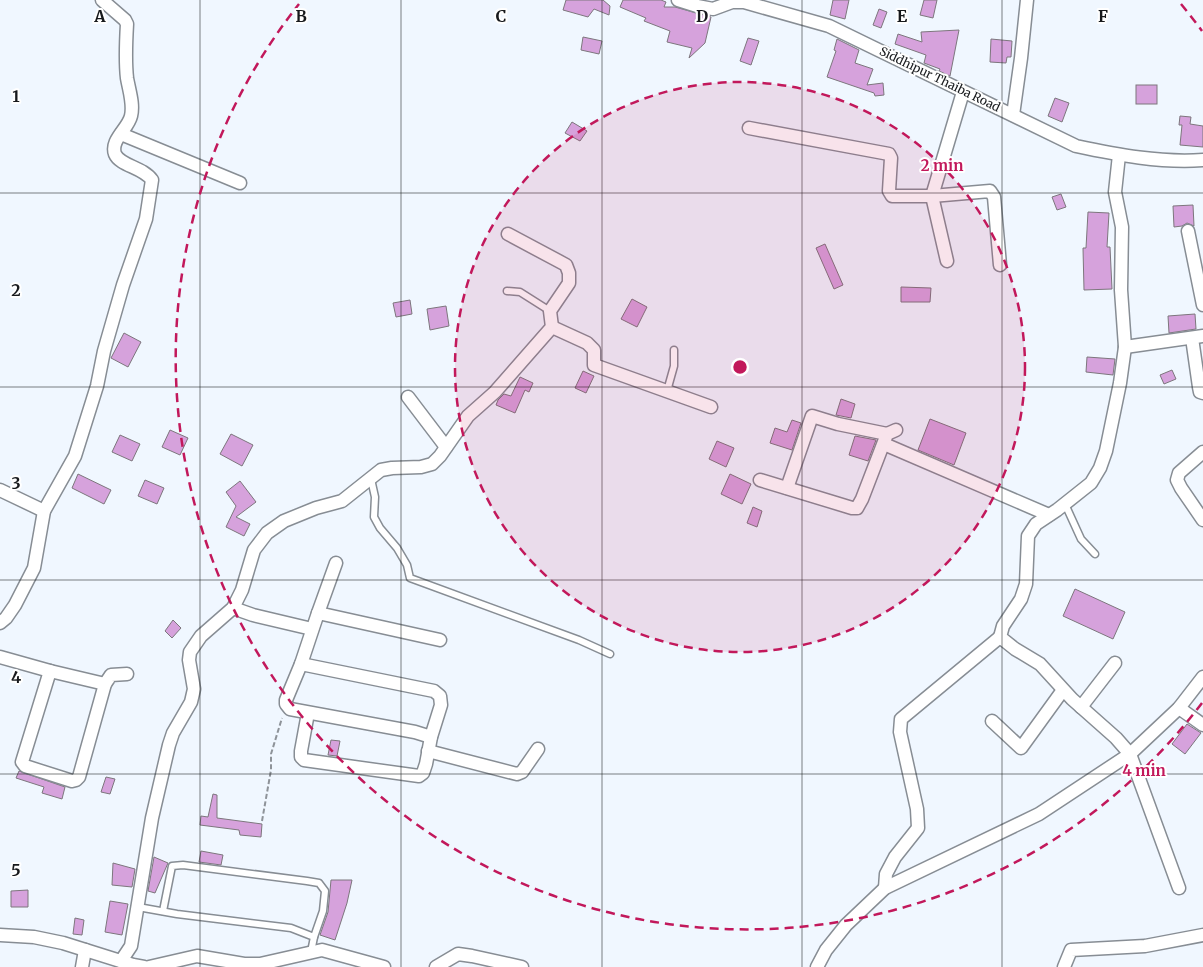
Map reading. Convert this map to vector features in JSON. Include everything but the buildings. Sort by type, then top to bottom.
[{"type":"street","points":[[0,622],[6,618],[15,605],[34,568],[44,511],[75,456],[97,386],[104,351],[146,219],[152,180],[144,171],[116,156],[114,149],[132,114],[127,77],[127,24],[125,20],[102,0]]},
{"type":"street","name":"Siddhipur Thaiba Road","points":[[678,0],[713,9],[731,1],[744,2],[829,26],[1076,146],[1118,155],[1178,162],[1203,160]]},
{"type":"street","points":[[1013,115],[1027,0]]},
{"type":"street","points":[[946,261],[932,196],[963,92]]},
{"type":"street","points":[[749,128],[890,154],[892,158],[890,194],[932,196],[990,191],[994,197],[1000,265]]},
{"type":"street","points":[[121,134],[240,184]]},
{"type":"street","points":[[885,888],[886,874],[895,857],[918,828],[917,810],[900,732],[901,719],[1000,637],[1003,626],[1022,599],[1026,584],[1028,536],[1036,524],[1091,483],[1106,451],[1120,383],[1125,347],[1120,290],[1122,227],[1115,192],[1118,155]]},
{"type":"street","points":[[1188,231],[1203,305]]},
{"type":"street","points":[[121,961],[131,946],[152,818],[169,745],[173,733],[191,702],[194,689],[189,660],[190,652],[201,636],[233,608],[242,590],[254,550],[268,532],[284,521],[316,508],[342,501],[381,470],[421,467],[432,464],[440,456],[468,416],[495,392],[552,327],[550,311],[569,283],[569,273],[566,265],[508,234]]},
{"type":"street","points":[[552,327],[587,343],[594,350],[594,365],[712,407]]},
{"type":"street","points":[[1125,347],[1198,337],[1199,387],[1200,392],[1203,394]]},
{"type":"street","points":[[408,397],[446,447]]},
{"type":"street","points":[[787,488],[812,416],[889,436],[1049,515]]},
{"type":"street","points":[[760,480],[857,508],[889,436]]},
{"type":"street","points":[[1203,452],[1179,473],[1177,480],[1203,520]]},
{"type":"street","points":[[0,490],[44,511]]},
{"type":"street","points":[[336,563],[286,704],[290,709],[415,732],[431,737]]},
{"type":"street","points":[[233,608],[253,615],[312,629]]},
{"type":"street","points":[[318,613],[440,640]]},
{"type":"street","points":[[1000,637],[1015,649],[1040,664],[1130,754],[1179,888]]},
{"type":"street","points":[[0,656],[50,671],[105,684]]},
{"type":"street","points":[[1081,706],[1115,663]]},
{"type":"street","points":[[301,664],[434,691],[440,696],[441,705],[431,737],[426,764],[423,773],[419,776],[304,760],[301,757],[301,751],[308,713]]},
{"type":"street","points":[[50,671],[22,762],[25,766],[72,781],[79,777],[105,684],[111,675],[127,674]]},
{"type":"street","points":[[817,967],[826,950],[846,925],[885,888],[1040,814],[1130,754],[1179,708],[1203,677]]},
{"type":"street","points":[[992,721],[1021,748],[1064,690]]},
{"type":"street","points":[[1179,708],[1203,725]]},
{"type":"street","points":[[428,751],[517,774],[522,772],[538,750]]},
{"type":"street","points":[[0,935],[34,937],[63,942],[144,967]]},
{"type":"street","points":[[1064,967],[1071,950],[1145,946],[1203,935]]},
{"type":"street","points":[[82,967],[85,950]]},
{"type":"street","points":[[149,967],[197,956],[244,964],[260,964],[322,950],[384,967]]},
{"type":"street","points":[[436,967],[458,954],[522,967]]},
{"type":"lane","points":[[507,291],[520,292],[550,311]]},
{"type":"lane","points":[[667,391],[674,366],[674,350]]},
{"type":"lane","points":[[371,479],[375,497],[374,517],[380,528],[397,548],[407,565],[410,578],[579,640],[610,654]]},
{"type":"lane","points":[[1065,504],[1081,539],[1095,554]]},
{"type":"lane","points":[[163,911],[172,866],[183,865],[319,883],[325,891],[323,911],[311,952]]},
{"type":"lane","points":[[138,907],[291,928],[314,937]]},
{"type":"path","points":[[262,821],[271,770],[271,754],[286,704]]}]
